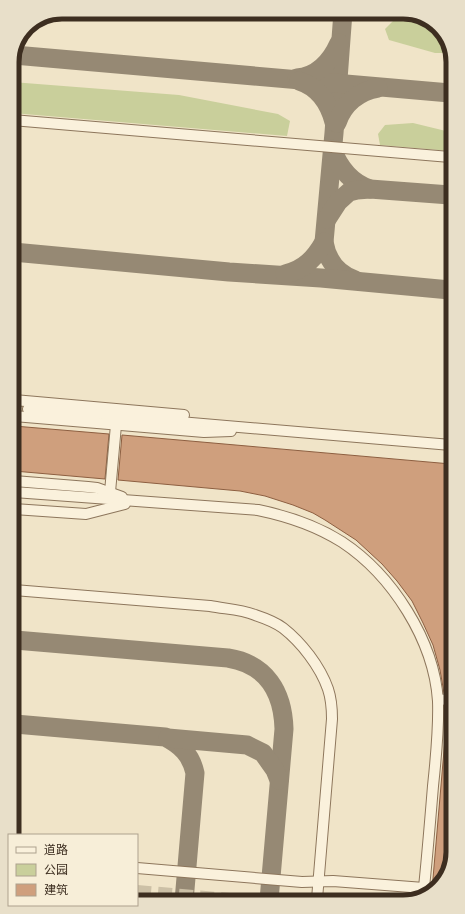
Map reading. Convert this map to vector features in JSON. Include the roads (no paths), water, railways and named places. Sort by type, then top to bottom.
[{"type":"lane","points":[[19,121],[446,157]]},
{"type":"lane","points":[[19,400],[199,416],[267,428]]},
{"type":"lane","points":[[28,409],[267,428],[446,445]]},
{"type":"lane","points":[[19,416],[204,432],[267,428]]},
{"type":"lane","points":[[110,492],[116,425]]},
{"type":"lane","points":[[19,480],[88,487],[110,492],[133,502]]},
{"type":"lane","points":[[19,492],[258,510],[300,522],[326,533],[342,542],[374,568],[403,605],[417,629],[434,677],[438,700],[438,735],[424,889]]},
{"type":"lane","points":[[19,508],[86,514],[133,502]]},
{"type":"lane","points":[[19,590],[210,606],[239,610],[268,620],[282,627],[291,635],[311,658],[324,679],[329,690],[331,704],[332,719],[317,895]]},
{"type":"lane","points":[[438,700],[446,699]]},
{"type":"lane","points":[[138,868],[302,882],[333,881],[421,892]]},
{"type":"tunnel","points":[[19,408],[28,409]]},
{"type":"tunnel","points":[[138,892],[172,895]]}]
